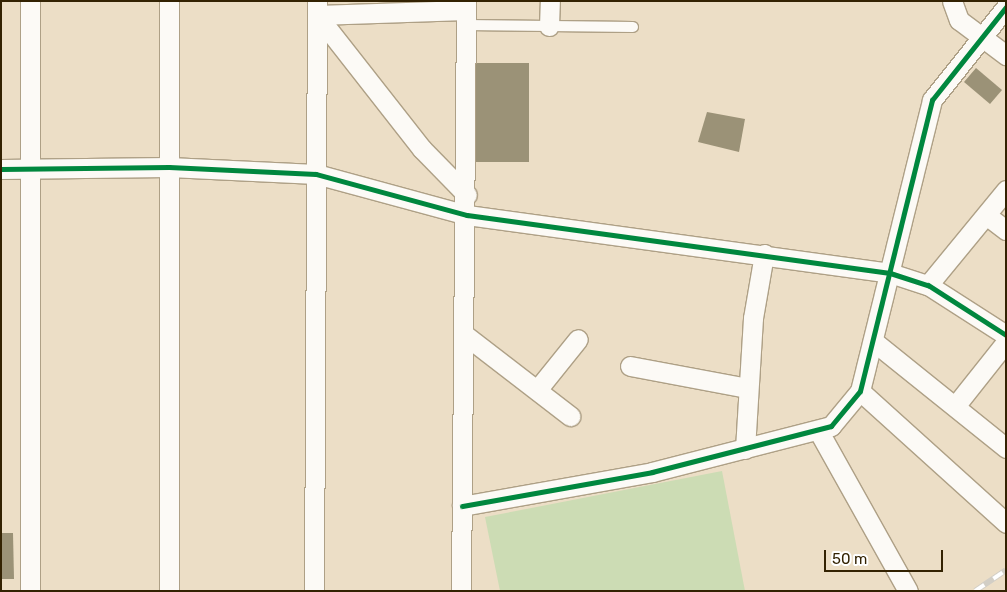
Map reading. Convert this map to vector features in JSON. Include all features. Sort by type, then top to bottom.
[{"type":"street","points":[[30,1],[28,170],[30,591]]},
{"type":"street","points":[[169,1],[169,591]]},
{"type":"street","points":[[549,26],[550,1]]},
{"type":"street","points":[[952,1],[959,20],[1006,55]]},
{"type":"street","points":[[462,506],[652,472],[818,430],[838,419],[860,391],[932,100],[981,35],[1006,7]]},
{"type":"street","points":[[317,8],[466,12],[467,215],[461,591]]},
{"type":"street","points":[[314,591],[317,8]]},
{"type":"street","points":[[317,8],[422,149],[467,195]]},
{"type":"street","points":[[1,169],[169,166],[316,174],[467,215],[764,254],[890,273],[928,286],[1006,335]]},
{"type":"street","points":[[928,286],[1006,190]]},
{"type":"street","points":[[986,215],[1006,230]]},
{"type":"street","points":[[745,449],[748,388],[764,254]]},
{"type":"street","points":[[465,335],[570,416]]},
{"type":"street","points":[[537,390],[578,339]]},
{"type":"street","points":[[873,341],[956,405],[1006,448]]},
{"type":"street","points":[[956,405],[1006,342]]},
{"type":"street","points":[[630,366],[748,388]]},
{"type":"street","points":[[860,391],[1006,523]]},
{"type":"street","points":[[818,430],[908,591]]},
{"type":"lane","points":[[466,12],[549,26],[633,28]]},
{"type":"green space","points":[[722,471],[745,591],[500,591],[485,517]]},
{"type":"building","points":[[473,63],[529,63],[529,162],[473,162]]},
{"type":"building","points":[[976,68],[1002,90],[990,104],[964,82]]},
{"type":"building","points":[[707,112],[745,119],[739,152],[698,142]]},
{"type":"building","points":[[1,533],[13,533],[14,579],[1,579]]},
{"type":"railway","points":[[975,591],[1006,570]]},
{"type":"cycle path","points":[[462,506],[652,472],[831,426],[860,391],[932,100],[1006,7]]},
{"type":"cycle path","points":[[1,169],[169,167],[316,174],[467,215],[890,273],[928,285],[1006,335]]}]
